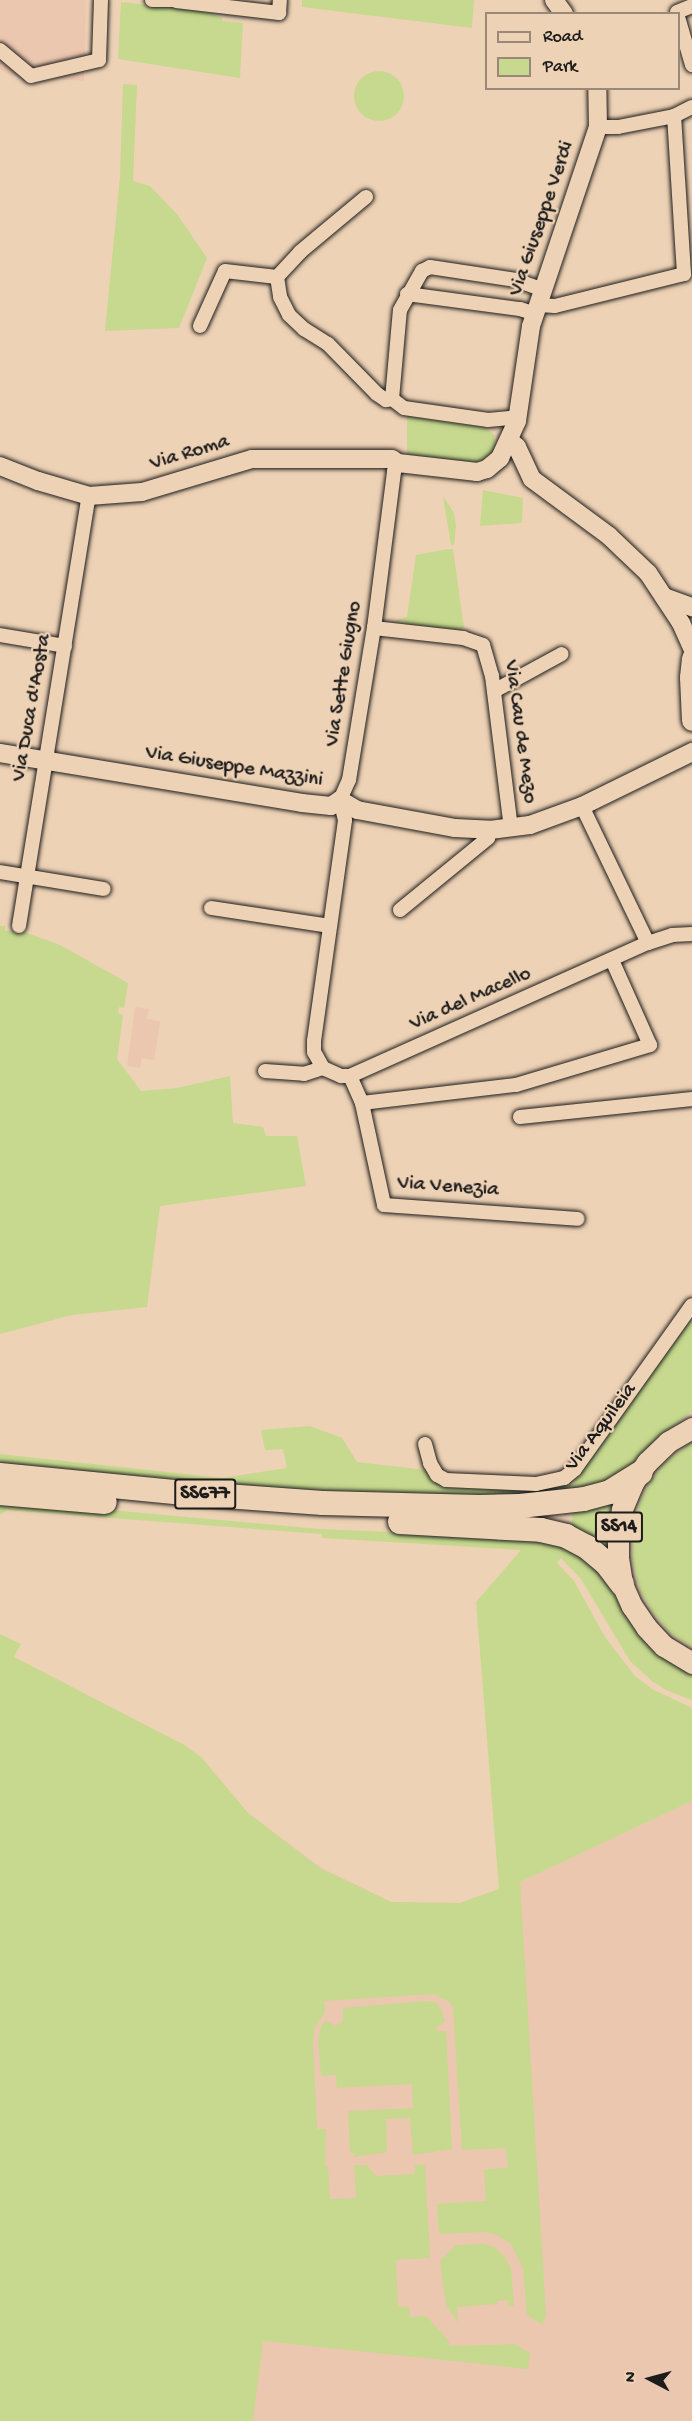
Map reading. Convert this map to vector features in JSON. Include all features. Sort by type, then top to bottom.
[{"type":"highway","name":"SS677","points":[[0,1475],[184,1493],[323,1503],[480,1507],[520,1506],[584,1499],[610,1492],[640,1473]]},
{"type":"highway","name":"SS677","points":[[0,1493],[245,1513],[541,1530],[566,1536],[587,1547],[607,1564],[622,1584]]},
{"type":"main road","points":[[692,658],[690,677],[692,720]]},
{"type":"main road","name":"SS14","points":[[691,1427],[668,1442],[640,1473],[622,1509],[618,1533],[618,1558],[622,1584],[632,1606],[646,1627],[664,1646],[692,1663]]},
{"type":"street","points":[[0,50],[31,76],[99,60],[101,0]]},
{"type":"street","points":[[152,0],[280,7]]},
{"type":"street","points":[[676,11],[692,6]]},
{"type":"street","points":[[680,24],[692,65]]},
{"type":"street","points":[[597,90],[598,127]]},
{"type":"street","name":"Via Giuseppe Verdi","points":[[510,441],[517,421],[534,305],[598,127],[618,127],[674,116],[692,107]]},
{"type":"street","points":[[407,294],[555,306],[638,288],[684,274],[674,116]]},
{"type":"street","points":[[277,277],[317,238],[366,197]]},
{"type":"street","points":[[392,399],[400,310],[422,271],[430,267],[524,283]]},
{"type":"street","points":[[200,326],[225,271],[277,277]]},
{"type":"street","points":[[277,277],[280,297],[289,315],[298,324],[328,344],[377,394],[386,400],[392,399],[404,408],[488,420],[510,418],[517,421]]},
{"type":"street","points":[[524,283],[534,305]]},
{"type":"street","points":[[524,283],[534,305]]},
{"type":"street","points":[[488,420],[517,447],[532,479],[609,536],[648,573],[681,623],[692,648]]},
{"type":"street","name":"Via Roma","points":[[0,466],[38,481],[89,496],[142,492],[252,459],[392,459],[398,463],[477,472],[496,463],[510,441]]},
{"type":"street","name":"Via Sette Giugno","points":[[323,1068],[314,1052],[314,1041],[345,820],[340,800],[349,780],[374,628],[394,471],[398,463]]},
{"type":"street","name":"Via Duca d'Aosta","points":[[19,926],[89,496]]},
{"type":"street","points":[[664,597],[692,607]]},
{"type":"street","name":"Via Cau de Mezo","points":[[374,628],[391,628],[480,642],[489,658],[510,828]]},
{"type":"street","points":[[0,635],[66,646]]},
{"type":"street","points":[[494,691],[562,654]]},
{"type":"street","name":"Via Giuseppe Mazzini","points":[[0,753],[302,803],[331,806],[340,800],[357,810],[455,828],[490,830],[530,825],[582,806],[692,752]]},
{"type":"street","points":[[582,806],[648,943]]},
{"type":"street","points":[[399,910],[488,838],[490,830]]},
{"type":"street","points":[[0,872],[104,889]]},
{"type":"street","points":[[211,908],[330,926]]},
{"type":"street","name":"Via del Macello","points":[[350,1076],[648,943],[672,935],[692,934]]},
{"type":"street","points":[[362,1103],[516,1085],[650,1045],[612,960]]},
{"type":"street","points":[[265,1071],[304,1074],[323,1068],[341,1076],[350,1076]]},
{"type":"street","name":"Via Venezia","points":[[350,1076],[362,1103],[384,1205],[577,1219]]},
{"type":"street","points":[[520,1118],[692,1100]]},
{"type":"street","name":"Via Aquileia","points":[[425,1444],[430,1463],[437,1475],[446,1480],[536,1484],[564,1478],[575,1469],[692,1305]]},
{"type":"shaded area","points":[[0,0],[86,0],[84,81],[10,75],[0,69]]},
{"type":"shaded area","points":[[135,1007],[149,1009],[147,1019],[160,1021],[154,1060],[142,1058],[140,1068],[127,1066]]},
{"type":"shaded area","points":[[0,1650],[184,1745],[201,1757],[248,1813],[320,1867],[391,1902],[460,1903],[520,1882],[692,1801],[692,2421],[0,2421]]},
{"type":"green space","points":[[302,0],[474,0],[472,28],[302,7]]},
{"type":"green space","points":[[121,2],[209,12],[222,18],[222,21],[243,23],[240,78],[118,59]]},
{"type":"green space","points":[[374,71],[384,71],[397,78],[404,91],[404,101],[397,114],[384,121],[374,121],[365,117],[358,110],[354,101],[354,91],[358,82],[365,75]]},
{"type":"green space","points":[[123,84],[137,85],[133,181],[150,186],[177,214],[207,258],[179,328],[105,331],[120,177]]},
{"type":"green space","points":[[407,416],[486,428],[494,435],[496,449],[490,459],[476,464],[407,454]]},
{"type":"green space","points":[[483,490],[523,498],[522,523],[480,526]]},
{"type":"green space","points":[[443,496],[454,513],[456,525],[454,545],[451,545]]},
{"type":"green space","points":[[453,549],[464,628],[454,633],[405,626],[405,622],[400,621],[397,625],[397,620],[407,617],[416,555]]},
{"type":"green space","points":[[0,926],[5,926],[5,931],[19,930],[60,945],[128,983],[124,1008],[119,1007],[118,1013],[123,1015],[117,1059],[141,1091],[177,1088],[230,1076],[233,1123],[263,1127],[266,1136],[297,1136],[306,1186],[160,1206],[147,1307],[72,1315],[0,1334]]},
{"type":"green space","points":[[692,1314],[692,1411],[646,1449],[620,1478],[583,1494],[451,1497],[298,1490],[0,1469],[0,1454],[222,1478],[287,1468],[283,1449],[265,1450],[261,1430],[310,1426],[342,1438],[357,1462],[426,1470],[434,1483],[522,1490],[557,1488],[574,1484],[576,1476]]},
{"type":"green space","points":[[692,1442],[692,1647],[671,1634],[654,1614],[640,1591],[632,1559],[634,1520],[644,1492],[663,1464]]},
{"type":"green space","points":[[620,1494],[616,1563],[571,1534],[573,1509]]},
{"type":"green space","points":[[0,1500],[320,1529],[548,1539],[585,1557],[611,1585],[633,1625],[662,1657],[692,1674],[692,1700],[666,1690],[652,1681],[630,1661],[581,1579],[561,1558],[557,1563],[574,1581],[605,1637],[635,1676],[652,1689],[692,1708],[692,1801],[520,1882],[546,2315],[542,2325],[527,2315],[523,2268],[511,2244],[497,2235],[485,2232],[439,2234],[437,2204],[486,2201],[484,2169],[508,2168],[506,2148],[462,2150],[453,2007],[448,2001],[433,1994],[324,2001],[325,2012],[315,2027],[313,2041],[317,2129],[326,2129],[325,2166],[328,2167],[330,2199],[356,2198],[354,2165],[367,2165],[376,2176],[414,2174],[415,2165],[425,2164],[430,2258],[396,2260],[398,2306],[409,2307],[410,2317],[426,2316],[449,2341],[449,2346],[515,2344],[530,2353],[528,2369],[263,2341],[253,2421],[0,2421],[0,1634],[21,1644],[14,1657],[184,1745],[201,1757],[248,1813],[320,1868],[391,1902],[460,1903],[499,1889],[476,1602],[521,1550],[323,1538],[321,1534],[7,1510],[0,1515]]},
{"type":"green space","points":[[426,2001],[437,2003],[445,2021],[436,2028],[437,2031],[446,2031],[452,2149],[413,2155],[410,2118],[386,2119],[387,2152],[354,2157],[354,2153],[350,2153],[348,2111],[413,2108],[412,2084],[337,2088],[336,2075],[321,2076],[318,2039],[322,2024],[326,2021],[334,2025],[343,2021],[343,2008]]},
{"type":"green space","points":[[484,2244],[494,2247],[505,2257],[511,2269],[514,2306],[508,2306],[508,2300],[497,2301],[497,2304],[457,2307],[458,2323],[446,2305],[440,2261],[456,2245]]}]
